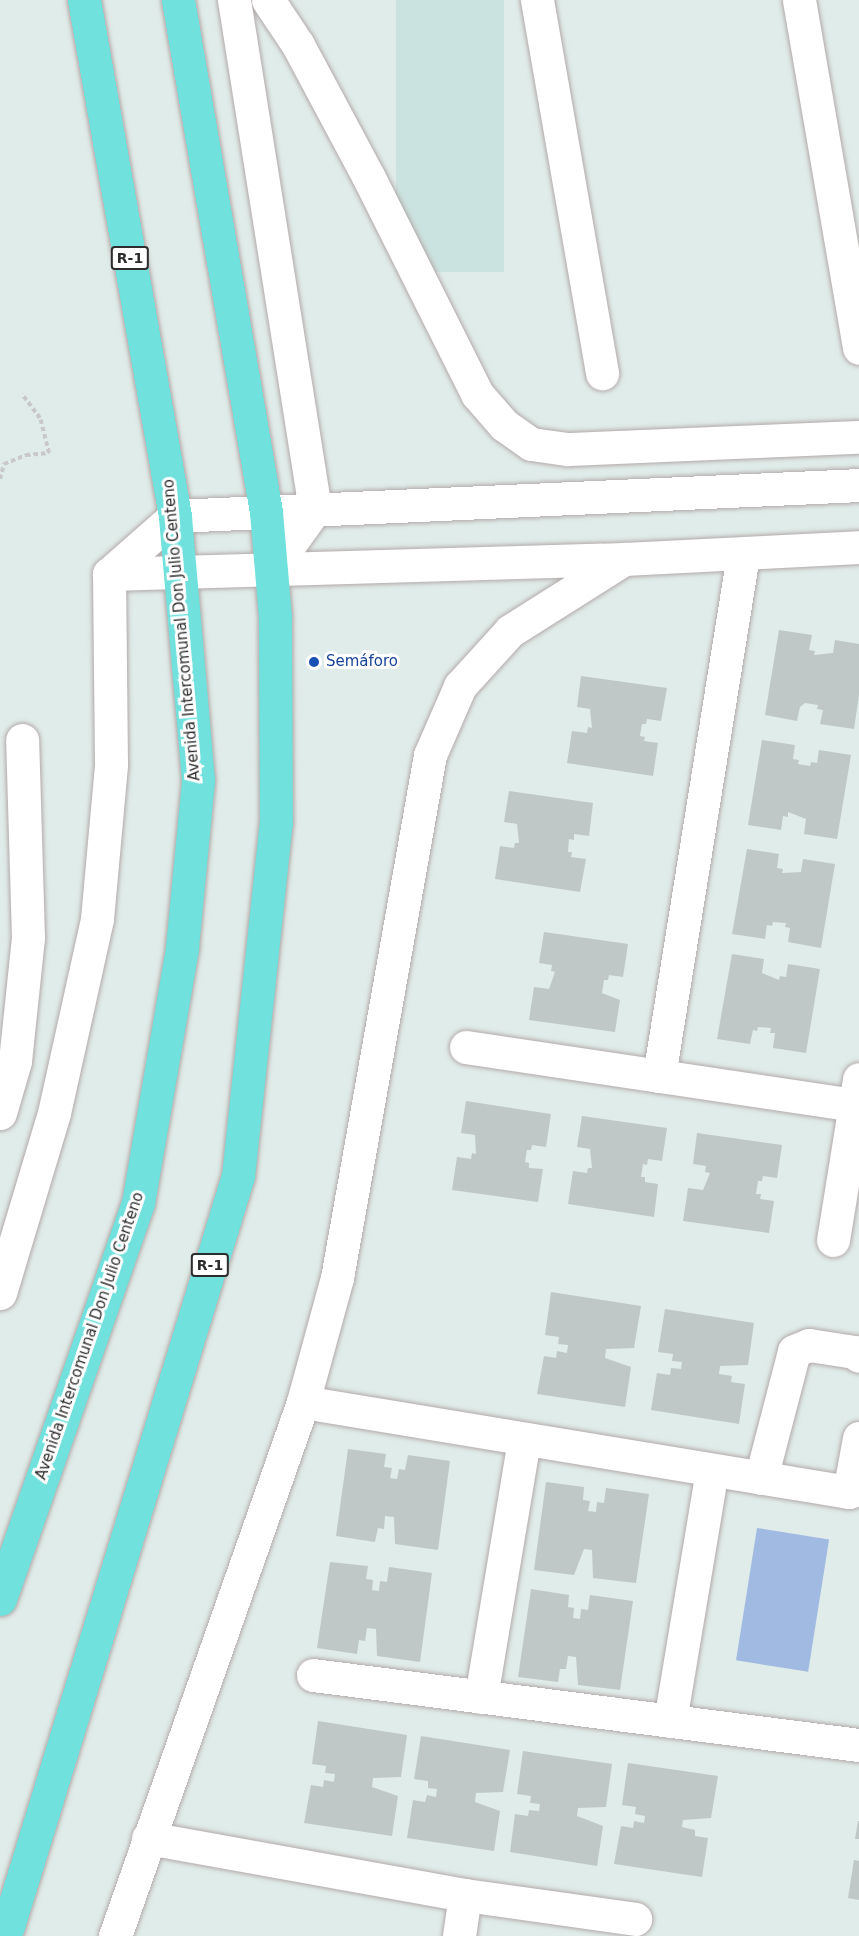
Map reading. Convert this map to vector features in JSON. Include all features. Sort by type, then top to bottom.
[{"type":"main road","name":"Avenida Intercomunal Don Julio Centeno","points":[[0,1599],[140,1192],[183,947],[198,780],[178,573],[175,516],[84,0]]},
{"type":"main road","name":"R-1","points":[[5,1936],[238,1176],[276,822],[272,569],[266,512],[178,0]]},
{"type":"street","points":[[234,0],[315,509],[272,569]]},
{"type":"street","points":[[268,0],[298,45],[368,176],[477,394],[504,425],[531,444],[568,449],[859,436]]},
{"type":"street","points":[[537,0],[602,374]]},
{"type":"street","points":[[799,0],[859,348]]},
{"type":"street","points":[[0,1293],[54,1113],[97,919],[111,764],[109,574],[175,516],[859,485]]},
{"type":"street","points":[[109,574],[744,555],[859,548]]},
{"type":"street","points":[[659,1076],[744,555]]},
{"type":"street","points":[[115,1936],[303,1402],[337,1278],[430,755],[460,686],[510,632],[624,559]]},
{"type":"street","points":[[0,1113],[7,1062],[22,740]]},
{"type":"street","points":[[466,1047],[659,1076],[857,1092],[833,1240]]},
{"type":"street","points":[[761,1478],[794,1351],[809,1345],[854,1352],[859,1356]]},
{"type":"street","points":[[303,1402],[524,1440],[854,1491],[859,1438]]},
{"type":"street","points":[[481,1697],[524,1440]]},
{"type":"street","points":[[669,1721],[712,1470]]},
{"type":"street","points":[[313,1675],[859,1745]]},
{"type":"street","points":[[148,1838],[465,1895],[635,1919]]},
{"type":"street","points":[[459,1936],[465,1895]]},
{"type":"path","points":[[0,479],[4,464],[26,455],[50,453],[40,418],[22,394]]},
{"type":"shaded area","points":[[396,0],[504,0],[504,272],[396,272]]},
{"type":"shaded area","points":[[757,1528],[829,1539],[808,1672],[736,1660]]},
{"type":"building","points":[[779,630],[812,635],[809,650],[815,651],[814,655],[833,653],[835,640],[859,644],[859,695],[854,729],[820,724],[823,710],[817,709],[818,705],[805,703],[800,707],[797,721],[765,715]]},
{"type":"building","points":[[581,676],[667,688],[661,721],[647,719],[646,724],[642,724],[640,736],[645,737],[644,741],[658,743],[653,776],[567,763],[572,731],[587,733],[588,727],[592,728],[590,709],[577,707]]},
{"type":"building","points":[[762,740],[795,745],[793,759],[799,760],[798,764],[810,766],[811,762],[817,763],[819,750],[851,755],[837,839],[804,834],[806,819],[788,812],[788,817],[783,816],[781,830],[748,825]]},
{"type":"building","points":[[509,791],[593,803],[589,836],[574,834],[574,840],[569,839],[568,852],[572,852],[571,857],[586,859],[580,892],[495,879],[500,846],[514,848],[515,843],[519,843],[517,824],[504,822]]},
{"type":"building","points":[[747,849],[779,854],[777,868],[783,869],[782,873],[801,872],[803,859],[835,864],[821,948],[788,942],[790,928],[785,927],[786,923],[773,922],[772,926],[767,925],[765,939],[732,934]]},
{"type":"building","points":[[544,932],[628,944],[623,977],[609,975],[608,980],[604,980],[602,993],[620,1000],[615,1032],[529,1020],[534,987],[549,989],[555,972],[551,971],[552,965],[539,963]]},
{"type":"building","points":[[732,954],[764,959],[762,973],[779,980],[780,976],[786,977],[788,964],[820,969],[806,1053],[773,1048],[775,1033],[770,1033],[771,1028],[758,1027],[757,1031],[753,1030],[750,1044],[717,1039]]},
{"type":"building","points":[[466,1101],[551,1114],[546,1147],[532,1145],[531,1150],[527,1150],[525,1162],[529,1163],[529,1168],[543,1169],[538,1202],[452,1190],[457,1157],[471,1159],[472,1153],[476,1154],[475,1135],[461,1133]]},
{"type":"building","points":[[582,1116],[667,1128],[662,1161],[648,1159],[647,1165],[643,1164],[641,1177],[645,1177],[645,1182],[658,1184],[654,1217],[568,1204],[573,1171],[587,1173],[588,1168],[592,1168],[590,1149],[577,1147]]},
{"type":"building","points":[[697,1133],[782,1145],[777,1178],[763,1176],[762,1181],[758,1181],[756,1194],[761,1194],[760,1199],[774,1201],[769,1233],[683,1221],[688,1188],[703,1190],[710,1173],[705,1172],[706,1166],[693,1164]]},
{"type":"building","points":[[551,1292],[641,1306],[634,1348],[606,1349],[605,1358],[631,1367],[625,1407],[537,1394],[544,1356],[556,1358],[557,1351],[567,1353],[568,1345],[558,1344],[559,1337],[545,1335]]},
{"type":"building","points":[[665,1309],[754,1323],[748,1365],[720,1366],[719,1374],[732,1376],[731,1382],[745,1384],[739,1424],[651,1410],[657,1373],[670,1375],[671,1368],[681,1369],[682,1362],[672,1361],[673,1354],[658,1352]]},
{"type":"building","points":[[348,1449],[386,1454],[384,1467],[392,1468],[390,1478],[397,1479],[399,1469],[405,1470],[408,1455],[450,1461],[438,1550],[395,1544],[394,1517],[385,1516],[384,1529],[378,1528],[375,1542],[336,1536]]},
{"type":"building","points":[[546,1482],[584,1487],[583,1500],[590,1501],[588,1511],[596,1512],[597,1502],[604,1503],[606,1488],[649,1494],[636,1583],[593,1578],[592,1550],[584,1549],[574,1575],[534,1570]]},
{"type":"building","points":[[330,1562],[368,1566],[366,1579],[373,1580],[372,1590],[379,1591],[380,1581],[387,1582],[389,1567],[432,1573],[420,1662],[377,1656],[376,1629],[367,1628],[365,1641],[359,1640],[357,1654],[317,1648]]},
{"type":"building","points":[[531,1589],[569,1595],[568,1607],[574,1608],[573,1618],[580,1619],[581,1609],[588,1610],[590,1595],[633,1601],[620,1690],[578,1685],[576,1657],[568,1656],[566,1669],[560,1669],[558,1682],[518,1677]]},
{"type":"building","points":[[318,1721],[407,1735],[401,1777],[373,1778],[372,1787],[398,1796],[392,1836],[304,1823],[311,1785],[323,1787],[324,1780],[334,1782],[335,1774],[325,1773],[326,1766],[312,1764]]},
{"type":"building","points":[[421,1736],[510,1750],[503,1792],[476,1793],[475,1802],[500,1811],[494,1851],[407,1838],[413,1800],[425,1802],[427,1795],[436,1797],[437,1789],[428,1788],[428,1781],[414,1779]]},
{"type":"building","points":[[523,1751],[612,1764],[606,1807],[578,1808],[577,1816],[603,1826],[597,1866],[510,1852],[515,1814],[528,1816],[529,1810],[539,1811],[540,1804],[530,1803],[531,1796],[517,1794]]},
{"type":"building","points":[[628,1763],[718,1776],[711,1818],[683,1820],[682,1827],[695,1830],[695,1836],[708,1838],[702,1877],[614,1864],[621,1826],[633,1828],[634,1821],[644,1823],[645,1816],[635,1814],[636,1807],[622,1805]]},
{"type":"building","points":[[858,1821],[859,1839],[855,1839]]},
{"type":"building","points":[[854,1860],[859,1861],[859,1900],[848,1898]]},
{"type":"place","name":"Semáforo","points":[[314,662]]}]
